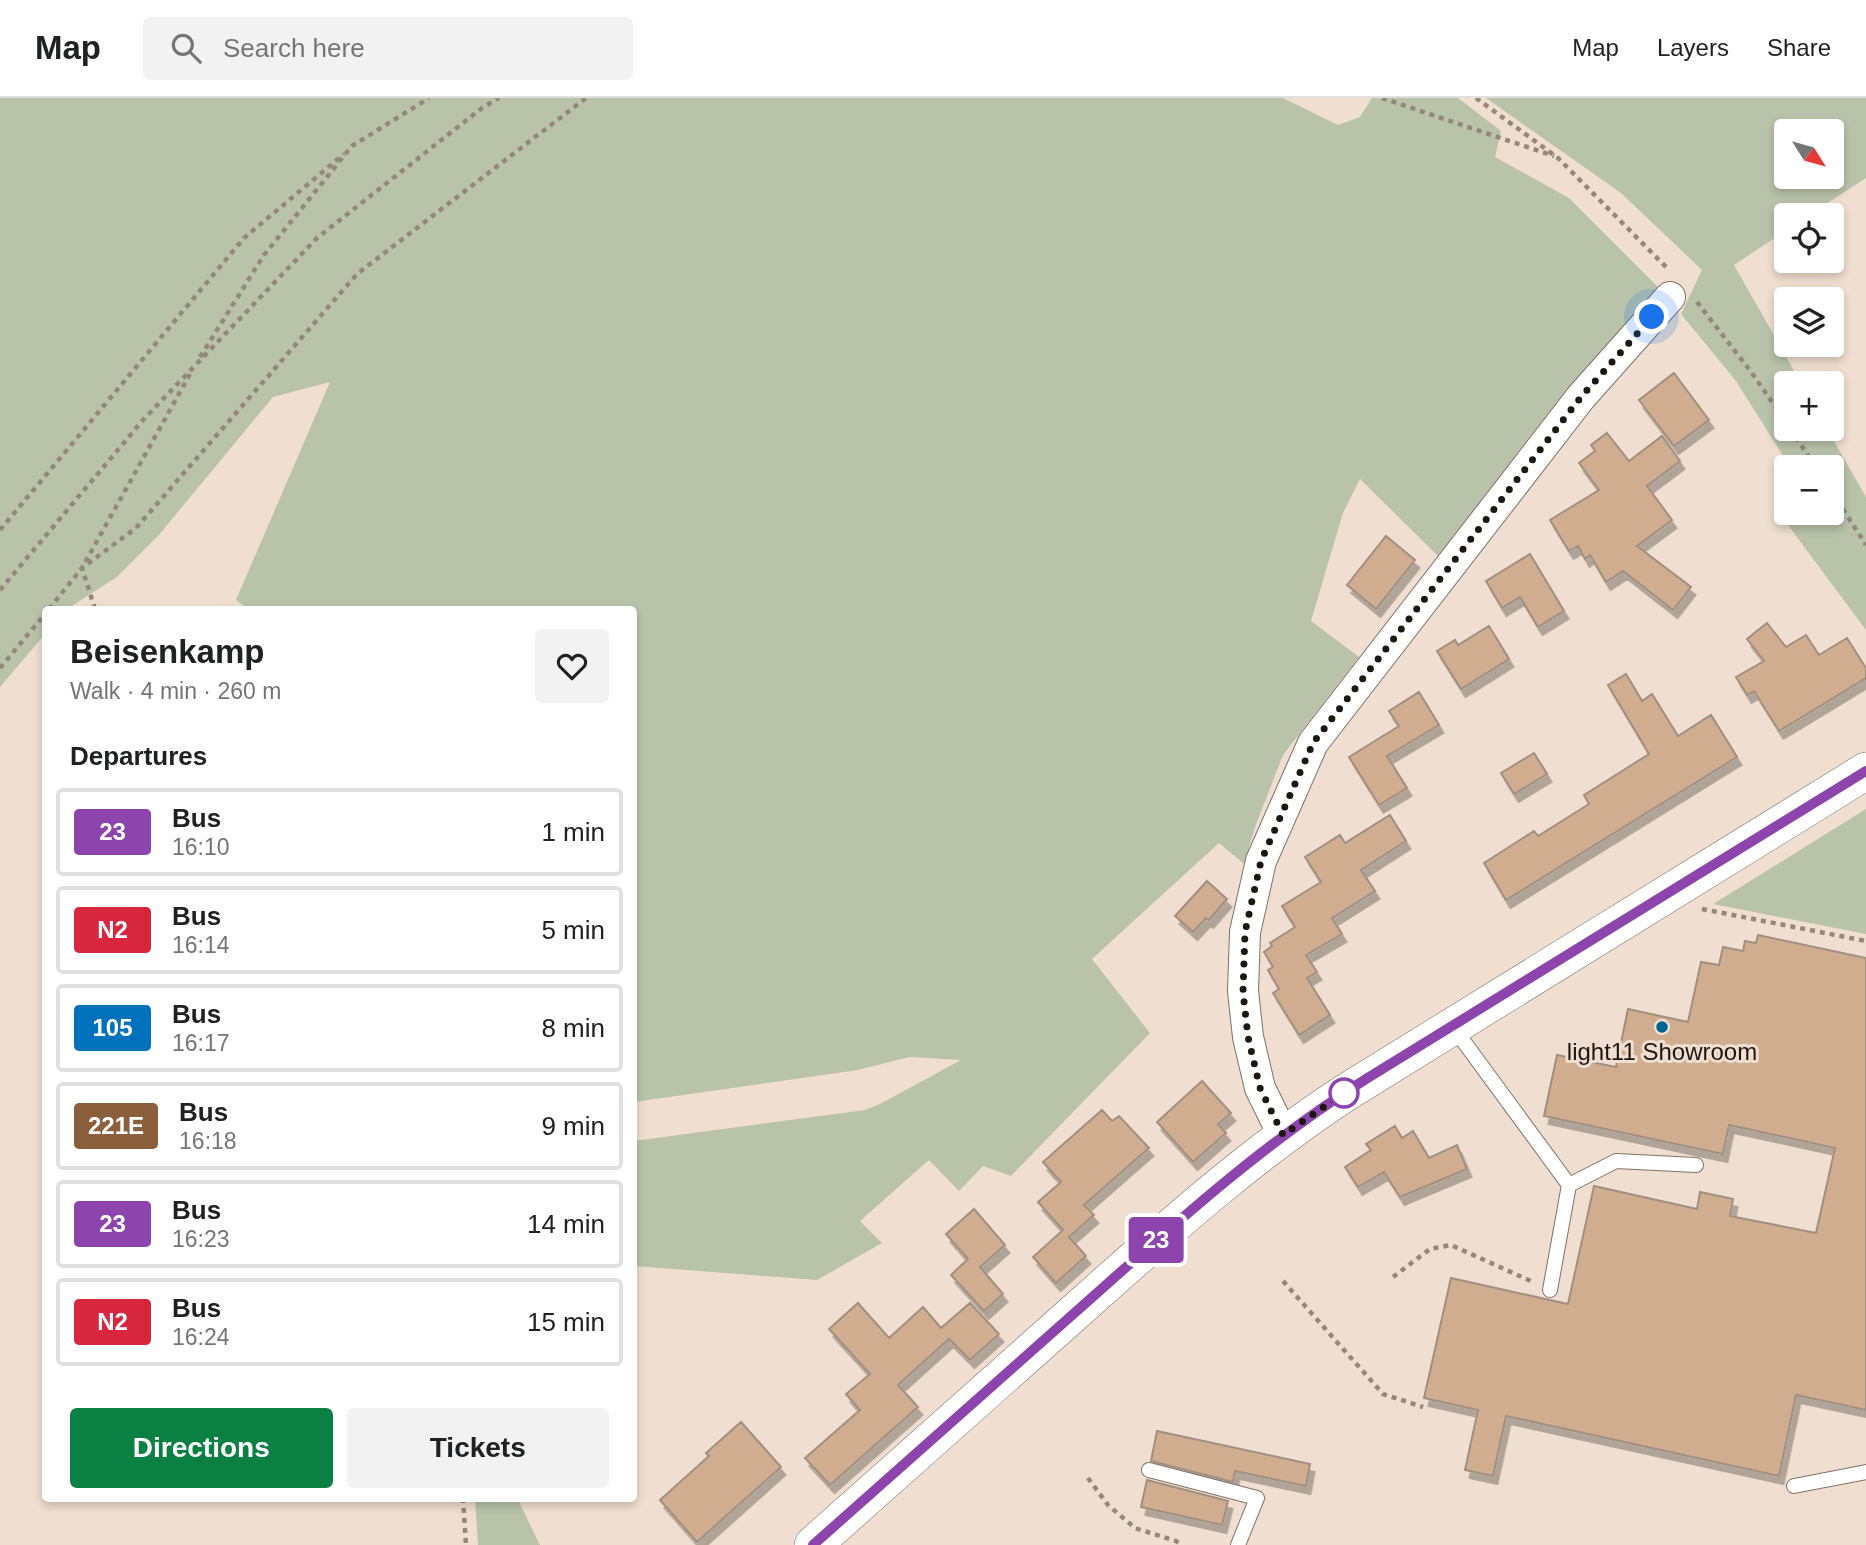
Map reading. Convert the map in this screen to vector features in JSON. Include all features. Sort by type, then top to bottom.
[{"type":"street","points":[[1283,1135],[1260,1088],[1248,1037],[1243,992],[1245,932],[1261,861],[1313,743],[1581,397],[1678,288]]},
{"type":"street","points":[[813,1545],[1158,1238],[1227,1178],[1283,1135],[1452,1026],[1866,771]]},
{"type":"lane","points":[[1452,1026],[1569,1185],[1550,1290]]},
{"type":"lane","points":[[1569,1185],[1616,1161],[1696,1165]]},
{"type":"lane","points":[[1149,1469],[1257,1498],[1238,1545]]},
{"type":"lane","points":[[1794,1486],[1866,1472]]},
{"type":"path","points":[[0,530],[244,238],[352,146],[429,98]]},
{"type":"path","points":[[0,590],[143,420],[317,238],[482,108],[499,98]]},
{"type":"path","points":[[82,568],[136,528],[357,274],[586,98]]},
{"type":"path","points":[[1382,98],[1558,158]]},
{"type":"path","points":[[1476,98],[1558,158],[1678,288],[1752,373],[1774,405]]},
{"type":"path","points":[[51,606],[82,568],[193,367],[264,255],[352,146]]},
{"type":"path","points":[[1844,511],[1866,545]]},
{"type":"path","points":[[82,568],[94,606]]},
{"type":"path","points":[[0,668],[42,617]]},
{"type":"path","points":[[1725,913],[1866,941]]},
{"type":"path","points":[[1393,1277],[1430,1250],[1451,1245],[1550,1290]]},
{"type":"path","points":[[1283,1281],[1383,1394],[1423,1407]]},
{"type":"path","points":[[1088,1478],[1108,1505],[1135,1528],[1182,1545]]},
{"type":"path","points":[[463,1502],[466,1545]]},
{"type":"green space","points":[[0,98],[1283,98],[1338,125],[1360,117],[1372,98],[1458,98],[1501,131],[1495,157],[1569,198],[1660,289],[1438,556],[1360,479],[1343,513],[1311,621],[1359,657],[1283,755],[1255,827],[1244,864],[1219,843],[1092,959],[1150,1033],[1011,1176],[983,1166],[959,1191],[929,1160],[860,1221],[882,1243],[817,1280],[637,1266],[637,1141],[865,1110],[961,1060],[910,1057],[858,1070],[637,1102],[637,606],[244,606],[236,600],[330,382],[273,397],[158,536],[117,577],[72,606],[42,606],[42,638],[0,687]]},
{"type":"green space","points":[[1486,98],[1866,98],[1866,178],[1827,203],[1774,203],[1774,239],[1734,265],[1774,335],[1774,357],[1786,357],[1794,371],[1774,371],[1774,441],[1834,441],[1842,455],[1782,455],[1736,381],[1681,314],[1702,270],[1621,193]]},
{"type":"green space","points":[[1844,459],[1866,497],[1866,630],[1788,525],[1844,525]]},
{"type":"green space","points":[[1866,809],[1866,934],[1713,904]]},
{"type":"green space","points":[[475,1502],[519,1502],[540,1545],[478,1545]]},
{"type":"building","points":[[1674,373],[1709,420],[1674,446],[1639,400]]},
{"type":"building","points":[[1607,433],[1629,461],[1662,436],[1680,461],[1647,486],[1672,520],[1637,546],[1691,587],[1673,610],[1623,571],[1606,582],[1590,555],[1585,559],[1578,546],[1569,551],[1550,520],[1599,490],[1579,463],[1595,451],[1591,445]]},
{"type":"building","points":[[1386,536],[1415,560],[1376,609],[1347,585]]},
{"type":"building","points":[[1530,554],[1564,611],[1538,627],[1520,597],[1502,608],[1486,581]]},
{"type":"building","points":[[1767,623],[1786,647],[1806,635],[1819,655],[1847,638],[1866,668],[1866,678],[1779,731],[1754,691],[1747,695],[1736,677],[1764,661],[1747,639]]},
{"type":"building","points":[[1489,626],[1509,659],[1461,689],[1437,651],[1455,640],[1458,645]]},
{"type":"building","points":[[1626,674],[1642,701],[1652,694],[1678,736],[1711,715],[1737,757],[1506,900],[1484,863],[1534,831],[1538,836],[1589,804],[1584,795],[1649,754],[1608,685]]},
{"type":"building","points":[[1419,692],[1439,725],[1387,756],[1407,788],[1379,805],[1349,757],[1399,726],[1389,711]]},
{"type":"building","points":[[1534,753],[1547,774],[1514,794],[1501,773]]},
{"type":"building","points":[[1390,815],[1406,841],[1361,870],[1375,891],[1332,918],[1342,934],[1306,955],[1317,972],[1307,978],[1330,1015],[1299,1035],[1273,993],[1279,989],[1268,970],[1273,967],[1264,952],[1272,946],[1270,943],[1295,927],[1282,906],[1321,882],[1305,857],[1340,835],[1345,843]]},
{"type":"building","points":[[1207,881],[1227,899],[1209,920],[1206,918],[1193,932],[1175,916]]},
{"type":"building","points":[[1758,935],[1866,958],[1866,1410],[1796,1395],[1779,1476],[1506,1416],[1493,1476],[1465,1470],[1478,1410],[1424,1398],[1451,1278],[1568,1304],[1594,1186],[1697,1209],[1700,1192],[1733,1199],[1730,1216],[1816,1233],[1835,1148],[1729,1125],[1723,1154],[1544,1116],[1557,1055],[1616,1067],[1628,1009],[1688,1022],[1701,962],[1719,965],[1723,947],[1743,951],[1745,941],[1756,943]]},
{"type":"building","points":[[1202,1081],[1231,1113],[1218,1124],[1226,1133],[1193,1162],[1157,1122]]},
{"type":"building","points":[[1102,1110],[1112,1121],[1119,1116],[1149,1148],[1084,1205],[1094,1215],[1069,1237],[1086,1256],[1056,1283],[1033,1257],[1063,1230],[1038,1202],[1061,1182],[1043,1162]]},
{"type":"building","points":[[1395,1126],[1402,1138],[1413,1131],[1429,1158],[1457,1145],[1467,1169],[1400,1197],[1384,1172],[1358,1187],[1345,1167],[1371,1150],[1366,1144]]},
{"type":"building","points":[[974,1209],[1005,1245],[980,1267],[1003,1294],[984,1311],[951,1275],[968,1259],[946,1234]]},
{"type":"building","points":[[858,1303],[889,1338],[923,1307],[941,1328],[970,1303],[999,1334],[970,1360],[949,1339],[898,1385],[918,1407],[830,1485],[805,1458],[860,1410],[846,1394],[870,1374],[829,1329]]},
{"type":"building","points":[[741,1422],[781,1467],[697,1542],[660,1500],[709,1456],[706,1453]]},
{"type":"building","points":[[1157,1431],[1310,1464],[1306,1486],[1235,1471],[1233,1482],[1151,1461]]},
{"type":"building","points":[[1147,1480],[1228,1501],[1222,1525],[1141,1507]]},
{"type":"bus line","name":"23","points":[[813,1545],[1158,1238],[1227,1178],[1291,1128],[1866,771]]},
{"type":"place","name":"light11 Showroom","points":[[1662,1027]]},
{"type":"route","points":[[1344,1093],[1283,1135],[1260,1088],[1248,1037],[1243,992],[1245,932],[1261,861],[1313,743],[1581,397],[1652,317]]}]
